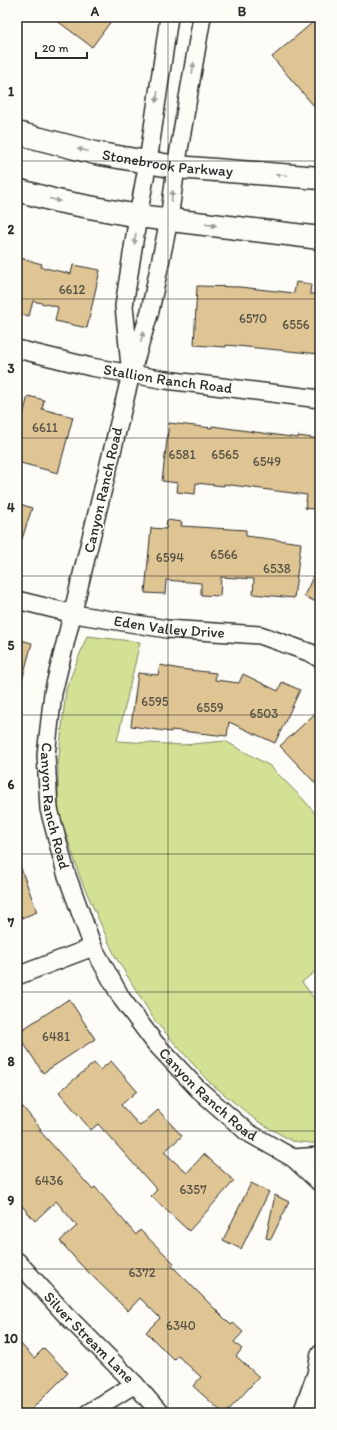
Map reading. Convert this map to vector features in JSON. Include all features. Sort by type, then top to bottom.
[{"type":"main road","name":"Stonebrook Parkway","points":[[17,133],[94,153],[176,167],[320,178]]},
{"type":"main road","points":[[17,190],[57,201],[138,216],[320,238]]},
{"type":"street","name":"Canyon Ranch Road","points":[[131,374],[124,306],[148,162],[169,17]]},
{"type":"street","name":"Canyon Ranch Road","points":[[202,17],[176,167],[169,220],[150,311],[131,374],[74,614],[53,693],[46,755],[49,809],[66,873],[93,947],[122,999],[155,1043],[198,1088],[247,1132],[293,1158],[320,1183]]},
{"type":"street","name":"Stallion Ranch Road","points":[[17,349],[91,367],[166,380],[320,399]]},
{"type":"street","name":"Eden Valley Drive","points":[[17,600],[74,614],[167,629],[260,636],[311,653],[320,659]]},
{"type":"street","points":[[17,976],[93,947]]},
{"type":"street","points":[[293,1158],[320,1156]]},
{"type":"street","name":"Silver Stream Lane","points":[[17,1261],[65,1314],[135,1384],[160,1413]]},
{"type":"street","points":[[309,1408],[320,1354]]},
{"type":"street","points":[[88,1413],[135,1384]]},
{"type":"green space","points":[[87,636],[140,642],[117,741],[182,745],[225,741],[270,766],[303,799],[320,819],[320,968],[302,982],[320,1006],[320,1144],[292,1141],[257,1121],[208,1081],[155,1021],[115,956],[81,880],[58,809],[58,765],[66,689]]},
{"type":"building","points":[[52,17],[114,17],[92,47]]},
{"type":"building","points":[[320,17],[320,113],[272,57]]},
{"type":"building","points":[[17,257],[42,264],[41,267],[71,274],[73,265],[100,270],[87,328],[55,321],[58,307],[33,301],[29,316],[17,313]]},
{"type":"building","points":[[296,282],[311,284],[310,294],[320,294],[320,354],[226,345],[226,347],[194,345],[197,286],[240,287],[294,293]]},
{"type":"building","points":[[28,396],[44,400],[42,409],[73,417],[58,473],[17,462],[17,437]]},
{"type":"building","points":[[169,423],[212,428],[212,426],[298,438],[298,436],[320,439],[320,510],[305,508],[307,495],[224,484],[224,486],[196,483],[195,494],[177,492],[178,483],[162,481]]},
{"type":"building","points":[[17,503],[32,508],[20,545],[17,544]]},
{"type":"building","points":[[167,520],[182,522],[181,526],[246,530],[246,536],[301,543],[294,598],[253,594],[254,579],[221,577],[220,596],[201,595],[201,583],[166,580],[165,594],[145,593],[151,528],[166,529]]},
{"type":"building","points":[[320,562],[320,604],[304,596]]},
{"type":"building","points":[[17,639],[32,643],[21,684],[17,683]]},
{"type":"building","points":[[160,665],[216,673],[215,680],[239,683],[243,674],[278,691],[282,682],[300,690],[275,743],[229,722],[227,736],[171,730],[171,732],[131,726],[138,673],[158,675]]},
{"type":"building","points":[[320,709],[320,788],[280,746]]},
{"type":"building","points":[[17,863],[19,863],[37,912],[22,918],[22,916],[17,918]]},
{"type":"building","points":[[69,999],[95,1039],[43,1073],[17,1033]]},
{"type":"building","points":[[111,1061],[137,1091],[121,1105],[140,1126],[158,1110],[182,1136],[164,1152],[187,1173],[204,1154],[234,1181],[189,1231],[151,1196],[157,1190],[98,1124],[91,1130],[59,1092],[94,1063],[100,1070]]},
{"type":"building","points":[[17,1100],[41,1129],[39,1130],[92,1189],[95,1187],[136,1235],[140,1230],[174,1263],[172,1266],[231,1325],[233,1323],[243,1332],[234,1342],[242,1349],[236,1356],[259,1377],[226,1413],[223,1413],[193,1386],[201,1377],[178,1356],[174,1360],[146,1332],[160,1318],[140,1298],[128,1311],[80,1264],[60,1241],[77,1226],[56,1201],[35,1221],[17,1200]]},
{"type":"building","points":[[251,1183],[269,1192],[241,1249],[223,1240]]},
{"type":"building","points":[[275,1195],[289,1202],[271,1239],[266,1238]]},
{"type":"building","points":[[17,1340],[34,1358],[44,1348],[68,1373],[28,1413],[22,1413],[17,1408]]}]
